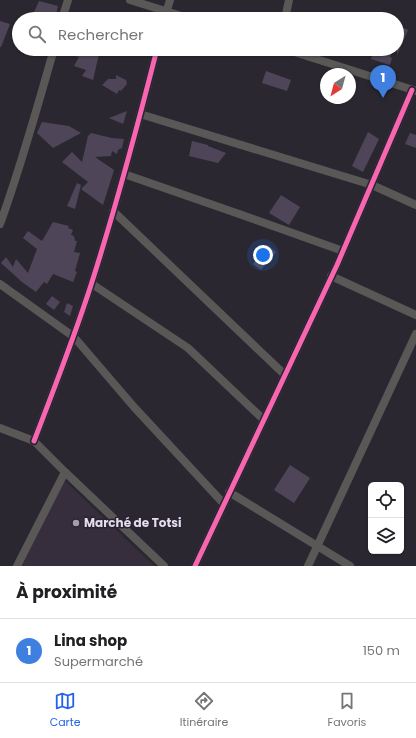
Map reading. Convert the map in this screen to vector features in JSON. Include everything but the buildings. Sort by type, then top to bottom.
[{"type":"street","points":[[64,12],[68,0]]},
{"type":"street","points":[[130,0],[158,12]]},
{"type":"street","points":[[166,12],[170,0]]},
{"type":"street","points":[[286,12],[289,0]]},
{"type":"street","points":[[0,224],[33,124],[52,56]]},
{"type":"street","points":[[34,441],[74,337],[92,284],[124,174],[154,56]]},
{"type":"street","points":[[196,566],[229,492],[332,276],[414,91],[306,56]]},
{"type":"street","points":[[140,114],[372,184],[416,206]]},
{"type":"street","points":[[124,174],[250,217],[343,251]]},
{"type":"street","points":[[113,211],[285,376]]},
{"type":"street","points":[[332,276],[416,315]]},
{"type":"street","points":[[0,284],[74,337],[134,407],[224,504]]},
{"type":"street","points":[[92,284],[188,348],[264,420]]},
{"type":"street","points":[[308,566],[416,334]]},
{"type":"street","points":[[0,428],[34,441],[164,566]]},
{"type":"street","points":[[17,566],[65,472]]},
{"type":"street","points":[[229,492],[350,566]]},
{"type":"shaded area","name":"Marché de Totsi","points":[[65,481],[154,566],[20,566]]},
{"type":"cycle path","points":[[34,441],[71,344],[100,256],[126,167],[155,56]]},
{"type":"cycle path","points":[[195,566],[337,265],[412,90]]},
{"type":"place","name":"Lina shop","points":[[383,98]]},
{"type":"place","name":"Marché de Totsi","points":[[76,523]]}]
